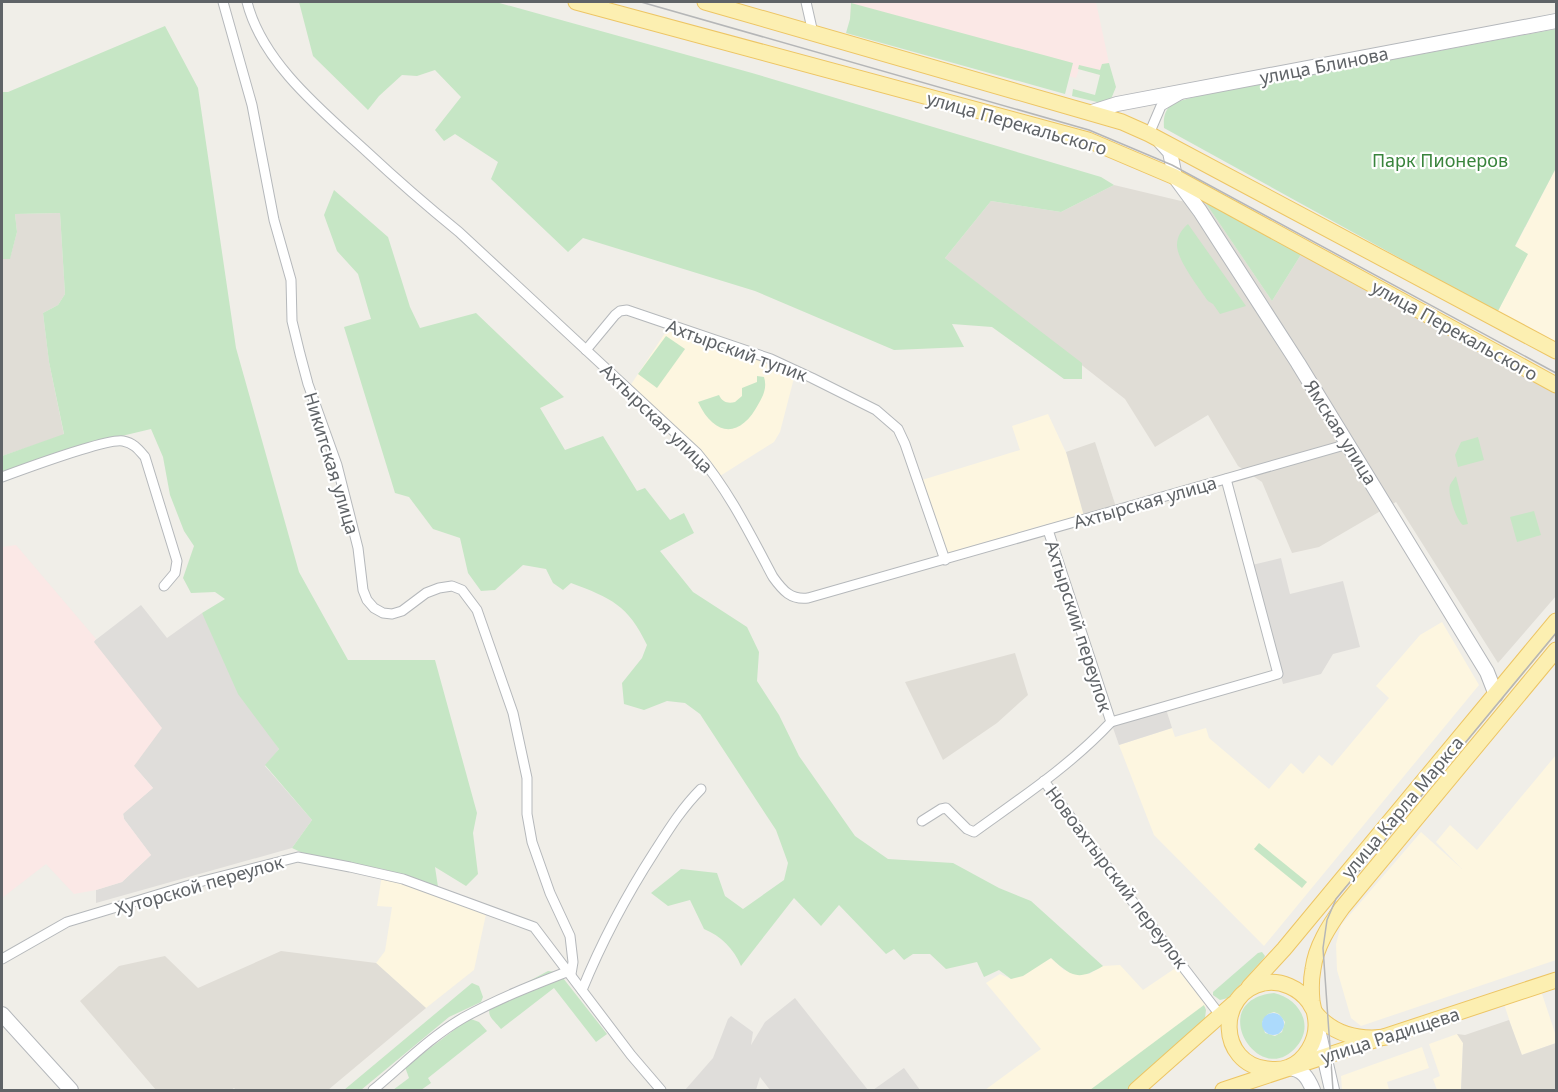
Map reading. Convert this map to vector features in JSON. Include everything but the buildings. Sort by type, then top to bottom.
[{"type":"main road","name":"улица Перекальского","points":[[576,2],[1088,140],[1175,177],[1557,385]]},
{"type":"main road","name":"улица Перекальского","points":[[705,2],[1092,112],[1149,134],[1557,351]]},
{"type":"main road","name":"улица Блинова","points":[[1092,112],[1117,104],[1557,21]]},
{"type":"main road","points":[[1149,134],[1158,139],[1170,152],[1175,177]]},
{"type":"main road","name":"Ямская улица","points":[[1175,177],[1207,221],[1348,444],[1487,672],[1496,695]]},
{"type":"main road","name":"улица Карла Маркса","points":[[1136,1090],[1240,997],[1284,949],[1557,621]]},
{"type":"main road","name":"улица Карла Маркса","points":[[1314,1011],[1311,987],[1313,966],[1324,934],[1332,922],[1557,650]]},
{"type":"main road","name":"улица Радищева","points":[[1223,1090],[1557,981]]},
{"type":"main road","points":[[1313,1090],[1299,1070],[1262,1069],[1252,1065],[1239,1054],[1230,1038],[1228,1027],[1231,1010],[1240,997],[1265,983],[1285,984],[1303,996],[1328,1025],[1345,1035],[1370,1039],[1386,1036]]},
{"type":"main road","points":[[1314,1011],[1332,1090]]},
{"type":"main road","points":[[1288,1068],[1299,1062],[1311,1046],[1315,1035],[1314,1011]]},
{"type":"main road","points":[[2,1014],[71,1090]]},
{"type":"street","name":"Никитская улица","points":[[223,2],[252,105],[274,220],[291,280],[292,321],[308,384],[336,465],[358,548],[363,590],[367,600],[383,614],[402,611],[426,593],[452,586],[462,590],[477,610],[513,713],[527,778],[528,814],[532,842],[550,893],[570,936],[573,962],[570,972]]},
{"type":"street","name":"Ахтырская улица","points":[[248,2],[257,30],[266,46],[301,89],[347,134],[459,232],[697,453],[716,475],[773,577],[791,597],[808,598],[1348,444]]},
{"type":"street","points":[[806,2],[813,33]]},
{"type":"street","points":[[1149,134],[1161,106],[1184,92]]},
{"type":"street","name":"Ахтырский тупик","points":[[586,350],[615,315],[627,310],[771,359],[876,410],[898,429],[905,444],[945,560]]},
{"type":"street","points":[[2,477],[112,442],[122,440],[135,445],[145,457],[177,561],[175,573],[164,586]]},
{"type":"street","name":"Ахтырский переулок","points":[[1044,781],[1094,740],[1111,722],[1278,674],[1226,479]]},
{"type":"street","name":"Ахтырский переулок","points":[[1048,530],[1111,722]]},
{"type":"street","name":"Новоахтырский переулок","points":[[922,821],[946,808],[967,829],[974,832],[1044,781],[1220,1015]]},
{"type":"street","points":[[661,1090],[582,990],[599,948],[638,877],[683,807],[701,789]]},
{"type":"street","name":"Хуторской переулок","points":[[2,959],[67,922],[202,881],[298,857],[403,879],[527,923],[534,927],[582,990]]},
{"type":"street","points":[[373,1090],[440,1033],[462,1018],[500,999],[570,972]]},
{"type":"shaded area","points":[[851,2],[1096,2],[1109,63],[1102,65],[1100,75],[1079,69],[1076,78],[850,19]]},
{"type":"shaded area","points":[[1556,168],[1556,342],[1498,311],[1527,255],[1515,247]]},
{"type":"shaded area","points":[[1114,185],[1181,201],[1205,202],[1272,301],[1302,253],[1556,392],[1556,596],[1498,663],[1396,502],[1319,547],[1292,553],[1262,482],[1238,466],[1208,415],[1155,447],[1125,399],[945,258],[991,201],[1061,212]]},
{"type":"shaded area","points":[[60,213],[65,294],[58,305],[43,313],[49,362],[64,435],[2,456],[2,259],[10,258],[17,232],[15,214]]},
{"type":"shaded area","points":[[669,327],[751,355],[795,374],[780,432],[774,442],[720,476],[699,450],[630,386]]},
{"type":"shaded area","points":[[1048,414],[1069,459],[1084,516],[1047,524],[947,553],[922,480],[1020,450],[1012,426]]},
{"type":"shaded area","points":[[1095,442],[1116,507],[1084,516],[1066,452]]},
{"type":"shaded area","points":[[16,545],[96,639],[94,642],[162,728],[134,766],[153,788],[123,814],[124,819],[151,855],[122,882],[96,890],[74,894],[46,864],[2,898],[2,547]]},
{"type":"shaded area","points":[[1281,558],[1290,594],[1343,581],[1360,647],[1333,654],[1321,674],[1283,684],[1252,565]]},
{"type":"shaded area","points":[[141,605],[167,638],[202,613],[279,749],[265,766],[312,820],[292,848],[96,903],[96,890],[122,882],[151,855],[124,819],[123,813],[153,788],[134,766],[93,642]]},
{"type":"shaded area","points":[[1442,622],[1479,685],[1264,946],[1154,835],[1119,745],[1172,728],[1175,737],[1206,728],[1209,738],[1269,789],[1291,763],[1303,774],[1319,755],[1332,766],[1389,698],[1376,686],[1420,635]]},
{"type":"shaded area","points":[[1015,653],[1028,695],[997,723],[943,760],[905,682]]},
{"type":"shaded area","points":[[1166,709],[1172,728],[1119,745],[1112,725]]},
{"type":"shaded area","points":[[1556,755],[1556,960],[1361,1026],[1351,1018],[1337,970],[1336,944],[1341,925],[1421,832],[1462,869],[1436,842],[1450,825],[1477,850]]},
{"type":"shaded area","points":[[383,869],[488,905],[474,970],[426,1008],[376,963],[385,951],[392,907],[377,906]]},
{"type":"shaded area","points":[[281,951],[376,963],[426,1008],[328,1090],[236,1090],[234,1088],[231,1090],[156,1090],[80,1001],[119,966],[165,956],[198,988]]},
{"type":"shaded area","points":[[1051,958],[1064,970],[1089,974],[1103,966],[1120,965],[1143,990],[1177,967],[1207,1005],[1124,1090],[985,1090],[1041,1049],[986,983],[1000,974],[1011,979]]},
{"type":"shaded area","points":[[1541,991],[1556,1036],[1556,1043],[1521,1055],[1504,1004]]},
{"type":"shaded area","points":[[795,998],[868,1090],[770,1090],[760,1077],[756,1090],[685,1090],[713,1058],[731,1016],[753,1032],[751,1045],[765,1022]]},
{"type":"shaded area","points":[[1509,1020],[1522,1055],[1556,1043],[1556,1090],[1461,1090],[1463,1043],[1457,1034],[1465,1035]]},
{"type":"shaded area","points":[[1457,1034],[1463,1043],[1461,1090],[1437,1090],[1433,1079],[1440,1076],[1429,1044]]},
{"type":"shaded area","points":[[1422,1047],[1429,1068],[1387,1082],[1389,1090],[1342,1090],[1341,1076]]},
{"type":"shaded area","points":[[904,1068],[920,1090],[873,1090]]},
{"type":"green space","points":[[299,2],[496,2],[752,73],[1101,177],[1114,185],[1061,212],[991,201],[945,258],[1082,363],[1082,379],[1064,379],[992,327],[952,324],[964,347],[894,350],[755,291],[583,238],[568,252],[491,179],[498,162],[455,134],[444,141],[435,130],[461,97],[435,70],[417,76],[402,75],[379,96],[368,110],[313,56]]},
{"type":"green space","points":[[851,3],[1073,63],[1065,94],[846,33]]},
{"type":"green space","points":[[165,26],[198,88],[236,348],[299,572],[348,660],[435,660],[477,813],[473,833],[478,874],[466,886],[435,867],[438,887],[383,869],[307,855],[292,848],[312,820],[265,765],[279,749],[238,694],[202,613],[225,599],[215,592],[191,593],[183,578],[194,546],[184,531],[170,495],[163,457],[151,429],[84,445],[2,474],[2,456],[64,434],[49,362],[43,313],[58,305],[65,294],[60,213],[15,214],[17,232],[10,259],[2,259],[2,92],[8,92]]},
{"type":"green space","name":"Парк Пионеров","points":[[1556,29],[1556,168],[1515,246],[1528,254],[1498,311],[1164,128],[1166,113],[1172,104],[1198,96]]},
{"type":"green space","points":[[1109,63],[1116,87],[1111,99],[1101,103],[1072,96],[1073,89],[1095,95],[1100,75],[1078,69],[1079,65],[1100,70],[1102,64]]},
{"type":"green space","points":[[334,190],[388,237],[410,307],[420,328],[476,313],[564,397],[540,408],[565,450],[603,436],[637,491],[645,488],[670,520],[684,513],[694,533],[660,551],[693,592],[747,627],[759,652],[757,681],[779,715],[799,756],[855,836],[888,859],[953,863],[999,888],[1031,901],[1103,966],[1087,974],[1076,975],[1051,958],[1023,976],[1011,979],[999,970],[984,977],[977,962],[946,969],[930,954],[913,954],[904,960],[894,949],[886,954],[839,905],[821,926],[794,898],[741,966],[735,954],[726,944],[716,935],[704,929],[690,900],[668,906],[651,893],[681,869],[717,873],[725,896],[743,909],[784,880],[788,863],[776,830],[700,714],[685,703],[667,701],[644,710],[624,704],[622,683],[642,658],[647,645],[640,631],[625,612],[597,593],[571,583],[563,590],[553,583],[546,569],[523,565],[495,590],[481,591],[468,573],[460,538],[433,529],[409,497],[395,493],[344,327],[371,319],[358,274],[337,251],[324,215]]},
{"type":"green space","points":[[1205,202],[1302,253],[1272,301]]},
{"type":"green space","points":[[1188,224],[1246,306],[1220,314],[1199,289],[1184,266],[1178,251],[1179,236]]},
{"type":"green space","points":[[666,336],[685,349],[657,388],[638,374]]},
{"type":"green space","points":[[757,376],[764,377],[765,384],[761,400],[744,423],[736,428],[720,427],[712,422],[698,402],[719,395],[726,402],[735,402],[742,396],[742,388],[757,382]]},
{"type":"green space","points":[[1478,437],[1484,460],[1458,467],[1455,455],[1461,442]]},
{"type":"green space","points":[[1456,476],[1468,524],[1463,525],[1455,512],[1449,489]]},
{"type":"green space","points":[[1534,511],[1541,535],[1517,542],[1510,517]]},
{"type":"green space","points":[[1259,843],[1307,882],[1302,888],[1254,849]]},
{"type":"green space","points":[[1262,952],[1264,958],[1228,998],[1220,1000],[1213,995],[1213,992]]},
{"type":"green space","points":[[548,971],[556,972],[563,978],[607,1034],[596,1042],[554,988],[501,1029],[489,1014],[492,1001]]},
{"type":"green space","points":[[472,983],[479,986],[483,997],[481,1002],[449,1017],[361,1090],[344,1090]]},
{"type":"green space","points":[[1274,993],[1290,1000],[1301,1013],[1304,1021],[1302,1038],[1297,1046],[1282,1057],[1268,1058],[1255,1051],[1245,1039],[1240,1025],[1242,1011],[1253,999]],"holes":[[[1274,1012],[1279,1014],[1285,1022],[1282,1032],[1275,1036],[1265,1033],[1262,1022],[1268,1014]]]},
{"type":"green space","points":[[1204,1005],[1205,1018],[1129,1090],[1090,1090]]},
{"type":"green space","points":[[471,1019],[479,1022],[487,1031],[428,1078],[431,1083],[421,1090],[393,1090],[409,1078],[405,1067]]},
{"type":"water","points":[[1273,1013],[1281,1016],[1284,1024],[1281,1032],[1273,1035],[1265,1032],[1262,1024],[1265,1016]]},
{"type":"tram line","points":[[641,2],[1089,130],[1172,165],[1556,373]]},
{"type":"tram line","points":[[1333,1090],[1323,948],[1327,920],[1336,899],[1556,633]]}]
